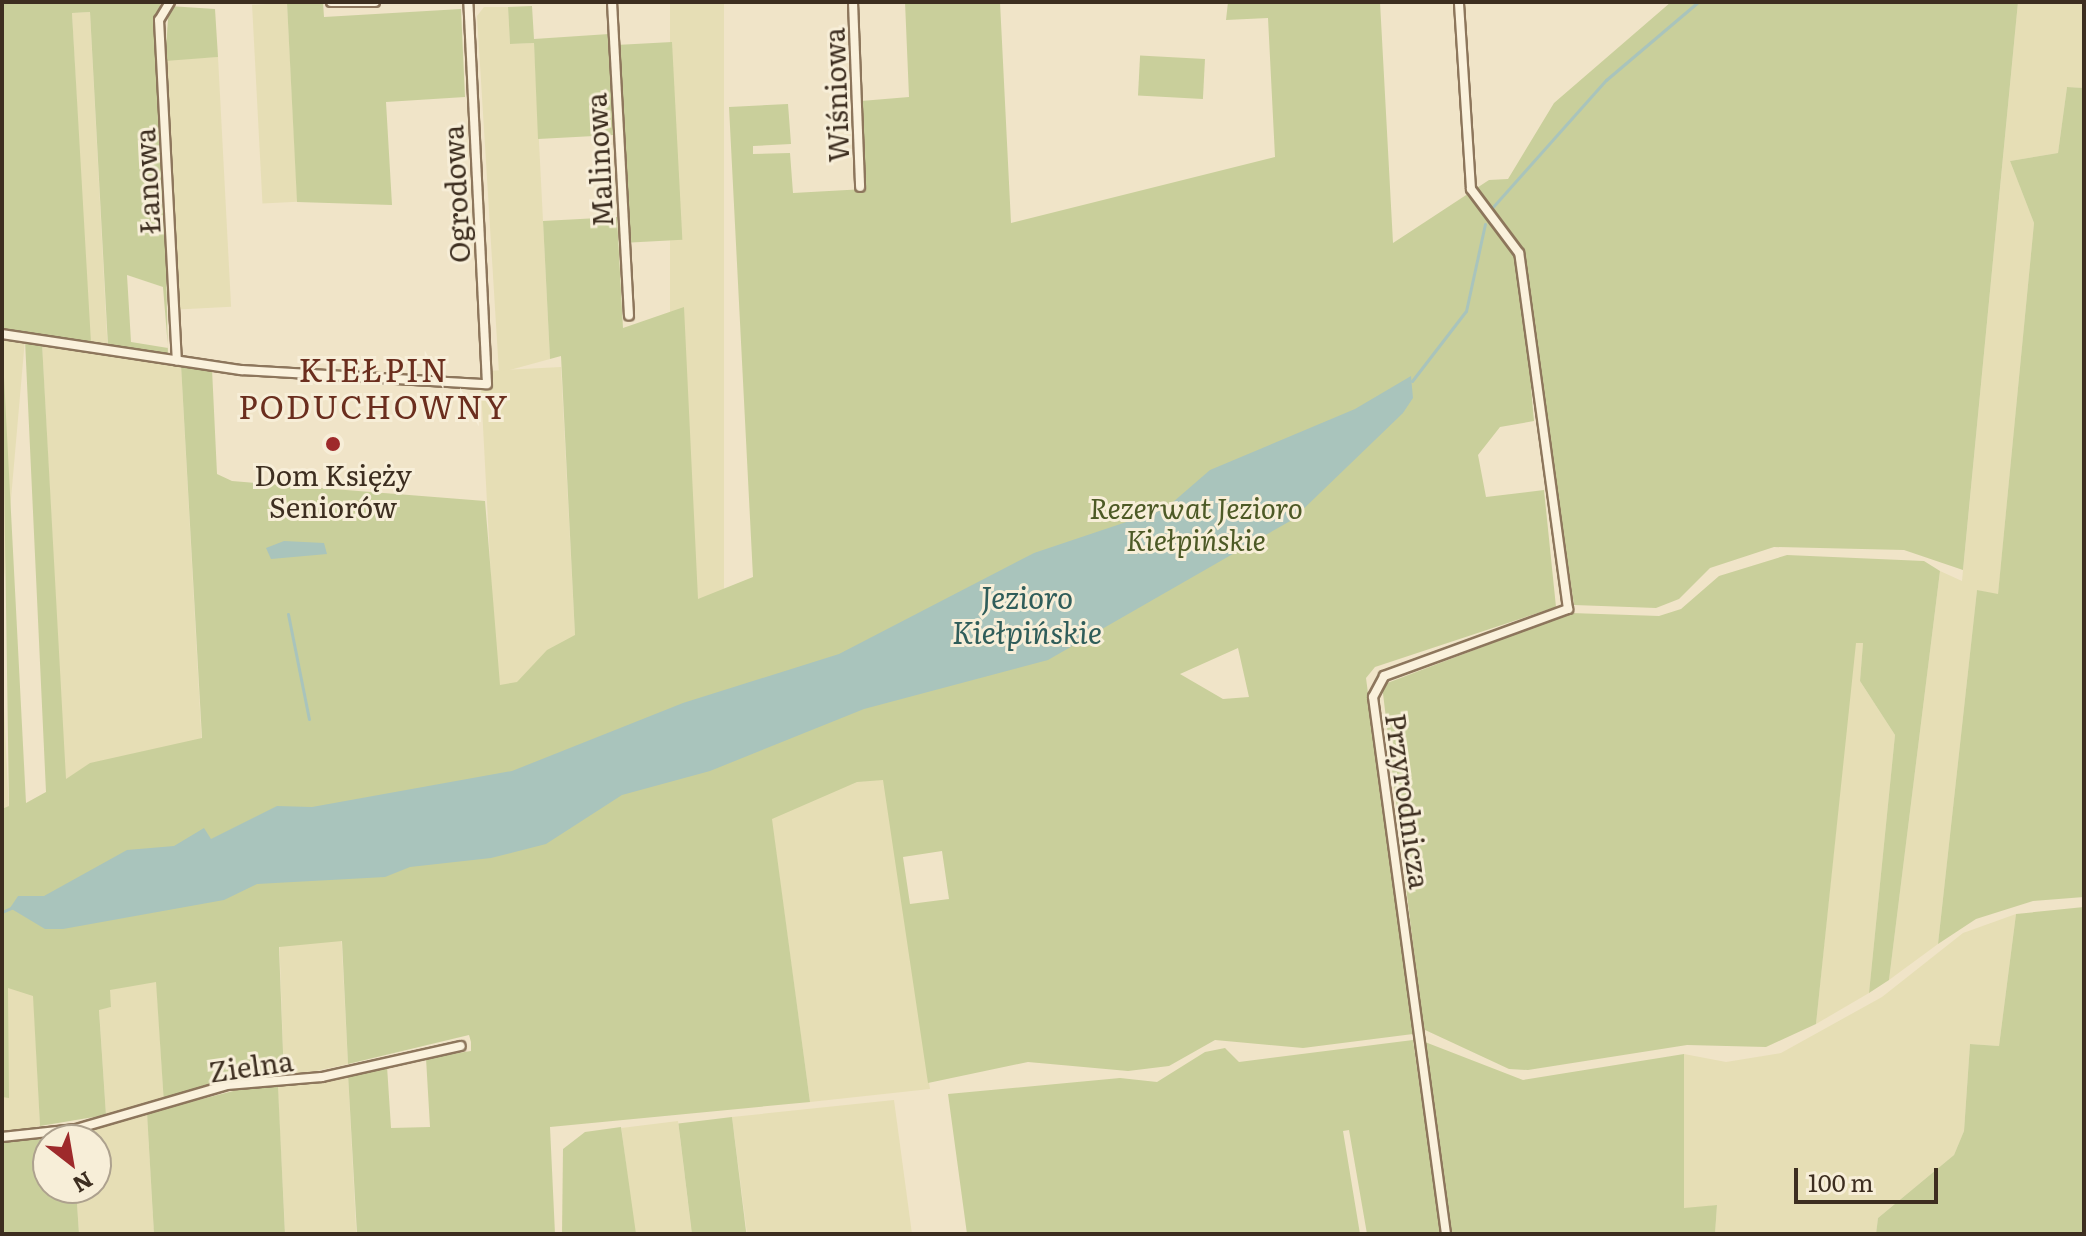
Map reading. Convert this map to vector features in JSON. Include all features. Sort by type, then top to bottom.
[{"type":"street","name":"Łanowa","points":[[170,2],[159,20],[177,361]]},
{"type":"street","points":[[331,2],[375,2]]},
{"type":"street","name":"Ogrodowa","points":[[177,361],[487,384],[468,2]]},
{"type":"street","name":"Malinowa","points":[[612,2],[629,316]]},
{"type":"street","name":"Wiśniowa","points":[[853,2],[860,187]]},
{"type":"street","name":"Przyrodnicza","points":[[1446,1234],[1373,697],[1384,676],[1568,609],[1519,253],[1471,189],[1459,2]]},
{"type":"street","points":[[2,334],[177,361]]},
{"type":"street","name":"Zielna","points":[[2,1137],[76,1129],[227,1085],[322,1077],[461,1046]]},
{"type":"shaded area","points":[[670,2],[724,2],[724,607],[670,607]]},
{"type":"shaded area","points":[[2018,2],[2084,2],[2084,88],[2067,87],[2058,153],[2010,161],[2034,223],[1998,595],[1977,590],[1938,944],[1889,980],[1940,571],[1962,581]]},
{"type":"shaded area","points":[[287,3],[297,202],[262,204],[252,5]]},
{"type":"shaded area","points":[[484,7],[508,7],[510,44],[534,43],[550,359],[499,373],[477,16]]},
{"type":"shaded area","points":[[90,12],[107,346],[90,346],[72,13]]},
{"type":"shaded area","points":[[218,57],[231,307],[178,309],[165,60]]},
{"type":"shaded area","points":[[4,338],[25,340],[2,602]]},
{"type":"shaded area","points":[[42,343],[181,365],[205,801],[69,859]]},
{"type":"shaded area","points":[[561,367],[578,698],[497,702],[480,371]]},
{"type":"shaded area","points":[[1855,643],[1863,643],[1860,681],[1895,735],[1869,993],[1816,1024]]},
{"type":"shaded area","points":[[2,664],[12,875],[2,881]]},
{"type":"shaded area","points":[[878,741],[930,1089],[810,1102],[769,801]]},
{"type":"shaded area","points":[[339,892],[348,1064],[284,1078],[278,903]]},
{"type":"shaded area","points":[[2016,914],[1999,1046],[1970,1044],[1964,1131],[1954,1155],[1878,1218],[1876,1234],[1715,1234],[1717,1205],[1684,1209],[1684,1054],[1726,1062],[1781,1053],[1882,997],[1963,933]]},
{"type":"shaded area","points":[[153,926],[164,1104],[106,1115],[99,1009],[111,1007],[105,935]]},
{"type":"shaded area","points":[[31,942],[40,1124],[2,1134],[7,945]]},
{"type":"shaded area","points":[[348,1074],[356,1234],[285,1234],[277,1078]]},
{"type":"shaded area","points":[[894,1100],[912,1234],[747,1234],[732,1117]]},
{"type":"shaded area","points":[[147,1113],[154,1234],[79,1234],[77,1204],[112,1204],[112,1124],[104,1124]]},
{"type":"shaded area","points":[[678,1121],[692,1234],[634,1234],[621,1128]]},
{"type":"green space","points":[[2,2],[160,2],[168,345],[163,287],[127,275],[131,342],[168,348],[168,356],[108,346],[90,12],[72,13],[91,343],[2,330]]},
{"type":"green space","points":[[323,2],[324,17],[461,9],[465,97],[386,102],[392,205],[297,202],[287,3]]},
{"type":"green space","name":"Rezerwat Jezioro Kiełpińskie","points":[[905,2],[1000,2],[1011,223],[1275,157],[1268,18],[1226,20],[1228,2],[1380,2],[1393,243],[1489,180],[1508,179],[1554,103],[1671,2],[2018,2],[1963,570],[1904,550],[1774,547],[1710,568],[1679,599],[1656,608],[1574,605],[1540,376],[1531,388],[1534,421],[1500,427],[1478,455],[1486,497],[1544,490],[1556,607],[1375,667],[1366,678],[1413,1034],[1303,1048],[1215,1040],[1169,1066],[1128,1071],[1028,1062],[928,1083],[883,780],[857,782],[772,819],[810,1102],[550,1127],[555,1234],[357,1234],[348,1074],[387,1066],[391,1128],[430,1127],[426,1058],[471,1051],[471,1042],[469,1035],[348,1064],[342,941],[279,947],[284,1078],[227,1080],[164,1104],[156,982],[110,990],[111,1007],[99,1010],[106,1115],[40,1124],[33,996],[8,988],[9,1098],[2,1097],[2,809],[9,806],[2,338],[26,803],[46,792],[25,340],[42,343],[66,779],[90,763],[202,738],[181,365],[212,369],[217,474],[232,481],[485,501],[500,685],[517,682],[547,650],[575,635],[561,356],[550,359],[543,221],[617,217],[623,328],[684,307],[698,599],[753,577],[729,107],[788,104],[791,144],[753,146],[753,154],[790,153],[793,193],[865,189],[861,101],[909,97]],"holes":[[[1238,648],[1249,697],[1223,699],[1180,674]],[[942,851],[949,899],[910,904],[903,857]]]},
{"type":"green space","points":[[169,6],[215,9],[218,57],[165,61]]},
{"type":"green space","points":[[532,6],[534,39],[609,34],[613,135],[538,139],[534,43],[510,44],[508,7]]},
{"type":"green space","points":[[672,42],[682,240],[626,243],[616,45]]},
{"type":"green space","points":[[1140,56],[1205,59],[1203,99],[1138,96]]},
{"type":"green space","points":[[2067,87],[2084,88],[2084,897],[2033,901],[1976,919],[1938,944],[1977,590],[1998,594],[2034,223],[2010,161],[2058,153]]},
{"type":"green space","points":[[1787,555],[1924,561],[1940,571],[1889,980],[1869,993],[1895,735],[1860,681],[1863,643],[1856,643],[1816,1024],[1766,1047],[1687,1045],[1528,1070],[1509,1069],[1423,1029],[1382,685],[1571,613],[1659,616],[1681,609],[1719,576]]},
{"type":"green space","points":[[2084,907],[2084,1234],[1876,1234],[1878,1218],[1954,1155],[1964,1131],[1970,1044],[1999,1046],[2016,914]]},
{"type":"green space","points":[[1413,1040],[1441,1234],[1367,1234],[1349,1130],[1343,1131],[1360,1234],[967,1234],[948,1094],[1120,1078],[1157,1082],[1205,1052],[1225,1048],[1239,1062]]},
{"type":"green space","points":[[1425,1042],[1523,1080],[1684,1054],[1684,1208],[1717,1205],[1715,1234],[1451,1234]]},
{"type":"green space","points":[[253,1086],[278,1087],[285,1234],[154,1234],[147,1113]]},
{"type":"green space","points":[[732,1117],[746,1234],[692,1234],[678,1124]]},
{"type":"green space","points":[[621,1127],[636,1234],[562,1234],[563,1149],[585,1132]]},
{"type":"green space","points":[[32,1138],[32,1204],[77,1204],[79,1234],[2,1234],[2,1142]]},
{"type":"water","name":"Jezioro Kiełpińskie","points":[[1411,376],[1413,398],[1403,413],[1292,520],[1048,660],[864,709],[710,771],[622,795],[546,844],[491,858],[410,867],[385,877],[257,884],[224,900],[63,929],[45,929],[10,908],[18,896],[44,896],[127,850],[174,846],[204,828],[211,839],[277,806],[312,807],[512,771],[683,703],[839,654],[1034,553],[1165,509],[1210,470],[1355,409]]},
{"type":"water","points":[[284,541],[324,543],[327,554],[271,559],[266,548]]},
{"type":"waterway","points":[[1491,209],[1606,80],[1698,2]]},
{"type":"waterway","points":[[1412,381],[1466,311],[1485,224]]},
{"type":"waterway","points":[[288,614],[309,719]]},
{"type":"waterway","points":[[2,912],[13,907]]},
{"type":"place","name":"Dom Księży Seniorów","points":[[333,444]]},
{"type":"district","name":"KIEŁPIN PODUCHOWNY","points":[[374,388]]}]
